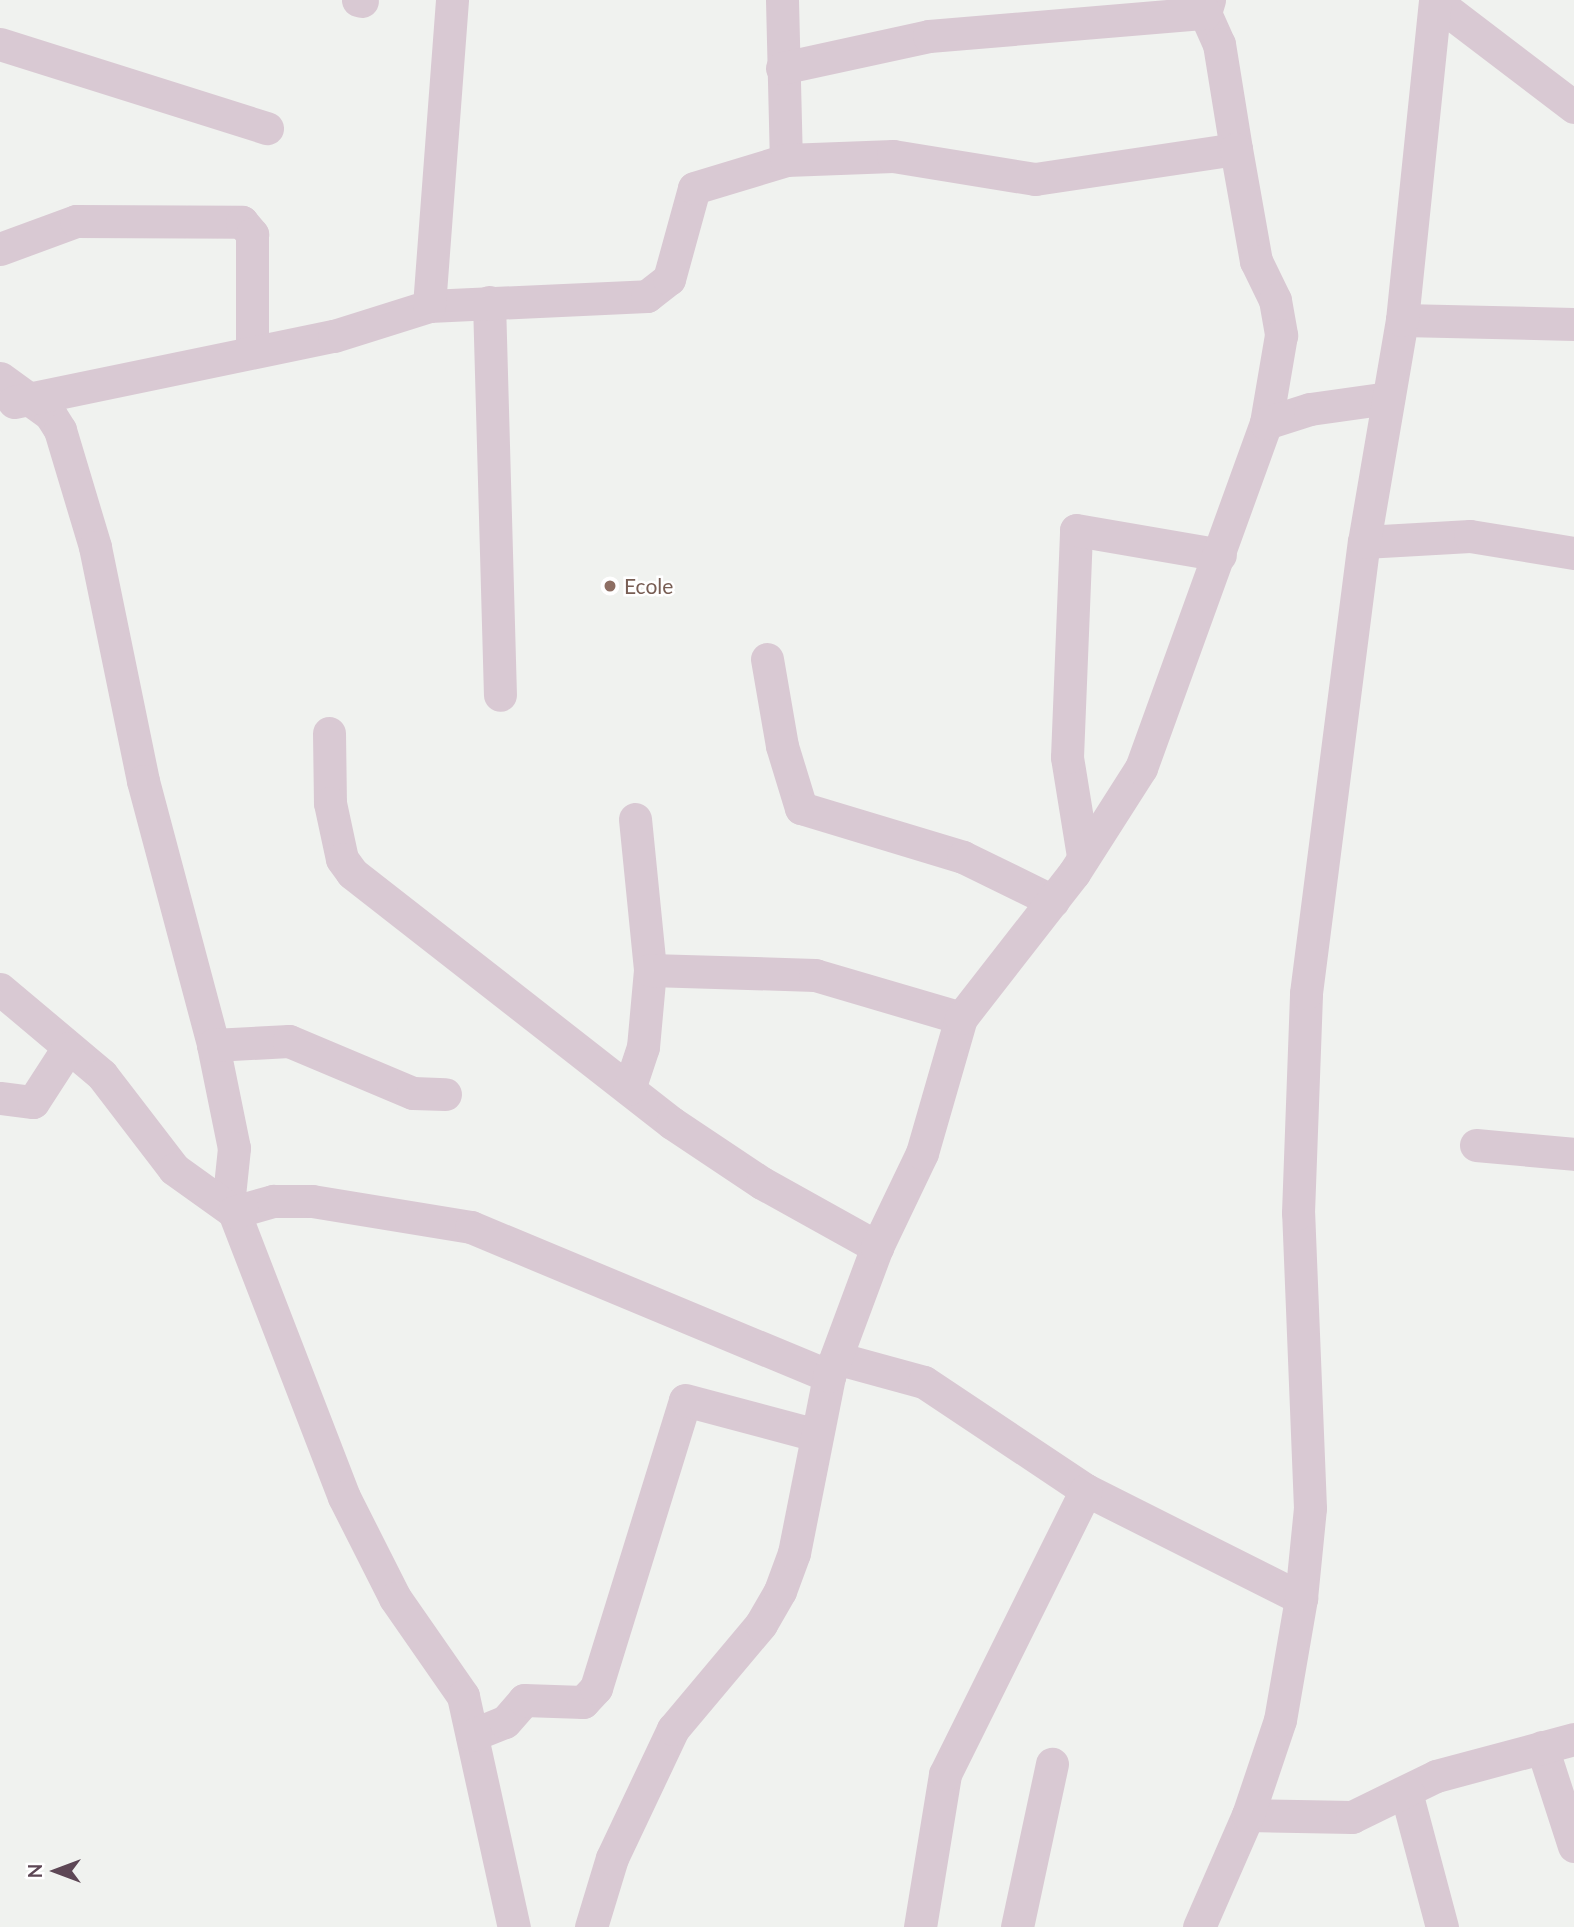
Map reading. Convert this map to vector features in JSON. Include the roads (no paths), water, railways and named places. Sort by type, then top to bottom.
[{"type":"street","points":[[429,306],[452,0]]},
{"type":"street","points":[[782,0],[786,160]]},
{"type":"street","points":[[1435,0],[1574,107]]},
{"type":"street","points":[[1199,1927],[1248,1815],[1280,1720],[1301,1598],[1310,1508],[1298,1213],[1306,993],[1364,542],[1402,320],[1435,0]]},
{"type":"street","points":[[591,1927],[612,1858],[673,1729],[761,1624],[780,1591],[803,1513],[813,1434],[833,1367],[877,1247],[922,1153],[961,1018],[1053,901],[1141,768],[1266,423],[1281,335],[1275,300],[1256,261],[1219,44],[1207,6],[929,36],[782,68]]},
{"type":"street","points":[[0,44],[267,128]]},
{"type":"street","points":[[14,402],[334,336],[429,306],[648,296],[660,290],[669,279],[688,194],[703,183],[786,160],[893,156],[1035,179],[1236,149]]},
{"type":"street","points":[[0,249],[76,221],[242,222],[252,234],[252,351]]},
{"type":"street","points":[[489,302],[500,695]]},
{"type":"street","points":[[1402,320],[1574,324]]},
{"type":"street","points":[[0,378],[14,402],[50,414],[71,460],[113,623],[143,781],[213,1045],[234,1148],[231,1209],[344,1497],[395,1598],[463,1696],[514,1927]]},
{"type":"street","points":[[1266,423],[1310,409],[1388,398]]},
{"type":"street","points":[[1083,856],[1068,769],[1076,530],[1220,555]]},
{"type":"street","points":[[1364,542],[1470,536],[1574,553]]},
{"type":"street","points":[[766,659],[782,746],[802,808],[963,857],[1053,901]]},
{"type":"street","points":[[329,733],[330,803],[342,859],[352,873],[629,1088],[762,1183],[877,1247]]},
{"type":"street","points":[[629,1088],[643,1047],[650,970],[635,819]]},
{"type":"street","points":[[650,970],[815,975],[961,1018]]},
{"type":"street","points":[[0,989],[102,1075],[174,1169],[231,1209],[273,1202],[312,1202],[471,1227],[833,1367],[923,1382],[1086,1490],[1301,1598]]},
{"type":"street","points":[[213,1045],[289,1041],[413,1093],[445,1094]]},
{"type":"street","points":[[0,1098],[33,1102],[68,1048]]},
{"type":"street","points":[[1476,1145],[1574,1154]]},
{"type":"street","points":[[472,1735],[505,1722],[524,1700],[583,1702],[596,1688],[685,1399],[813,1434]]},
{"type":"street","points":[[920,1927],[945,1774],[1086,1490]]},
{"type":"street","points":[[1248,1815],[1352,1817],[1437,1776],[1574,1739]]},
{"type":"street","points":[[1542,1747],[1574,1846]]},
{"type":"street","points":[[1017,1927],[1052,1764]]},
{"type":"street","points":[[1406,1791],[1442,1927]]},
{"type":"place","name":"Ecole","points":[[610,586]]}]
